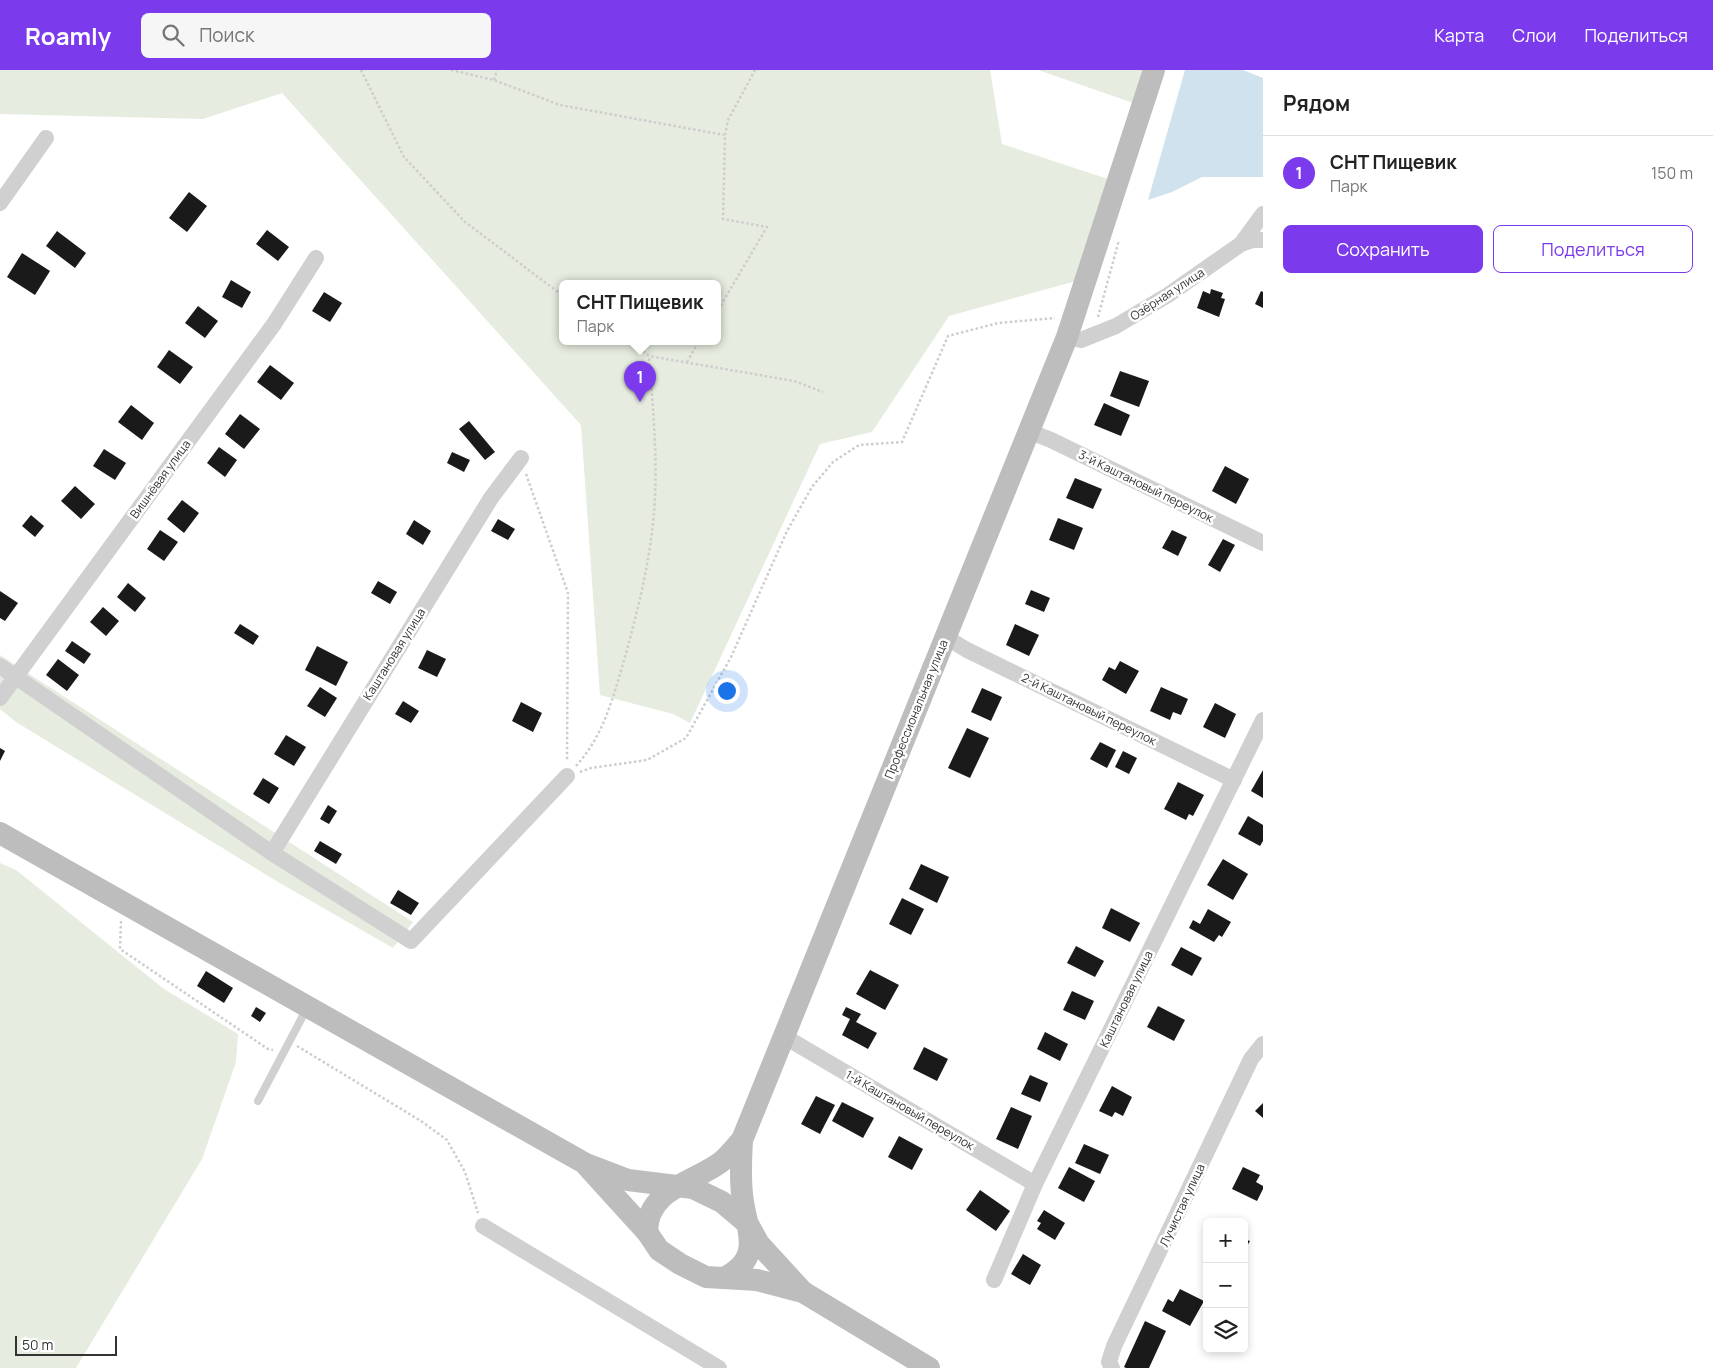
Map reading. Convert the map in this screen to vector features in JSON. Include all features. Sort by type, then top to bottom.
[{"type":"main road","name":"Профессиональная улица","points":[[742,1140],[1070,327],[1154,70]]},
{"type":"main road","points":[[0,833],[586,1164],[628,1180],[674,1187],[685,1186],[702,1192],[731,1208],[748,1224],[759,1244],[803,1292],[929,1368]]},
{"type":"main road","points":[[647,1232],[650,1212],[660,1198],[674,1187],[719,1163],[742,1140]]},
{"type":"main road","points":[[724,1278],[741,1266],[748,1254],[750,1241],[742,1195],[742,1140]]},
{"type":"main road","points":[[586,1164],[647,1232],[659,1250],[680,1264],[706,1277],[757,1280],[803,1292]]},
{"type":"street","points":[[0,203],[46,138]]},
{"type":"street","points":[[1242,244],[1263,214]]},
{"type":"street","name":"Озёрная улица","points":[[1070,327],[1081,340],[1116,326],[1168,295],[1242,244],[1253,240],[1263,240]]},
{"type":"street","name":"Вишнёвая улица","points":[[0,698],[274,324],[316,258]]},
{"type":"street","name":"3-й Каштановый переулок","points":[[1028,431],[1051,440],[1263,543]]},
{"type":"street","name":"Каштановая улица","points":[[272,853],[491,498],[521,458]]},
{"type":"street","name":"2-й Каштановый переулок","points":[[944,636],[967,650],[1234,780]]},
{"type":"street","points":[[0,666],[272,853],[411,941],[567,776]]},
{"type":"street","name":"Каштановая улица","points":[[994,1280],[1035,1184],[1263,720]]},
{"type":"street","name":"1-й Каштановый переулок","points":[[785,1037],[1035,1184]]},
{"type":"street","name":"Лучистая улица","points":[[1112,1368],[1109,1362],[1114,1346],[1251,1059],[1263,1044]]},
{"type":"street","points":[[482,1226],[719,1368]]},
{"type":"lane","points":[[258,1101],[308,1006]]},
{"type":"path","points":[[361,70],[404,158],[465,222],[559,293]]},
{"type":"path","points":[[451,70],[494,80],[560,105],[725,135]]},
{"type":"path","points":[[494,80],[497,70]]},
{"type":"path","points":[[721,305],[767,227],[723,219],[725,135],[728,120],[755,70]]},
{"type":"path","points":[[567,776],[591,768],[647,760],[686,738],[730,658],[787,530],[812,487],[833,462],[859,445],[902,442],[948,336],[998,323],[1070,327]]},
{"type":"path","points":[[637,345],[650,356],[794,381],[822,392]]},
{"type":"path","points":[[687,362],[698,345]]},
{"type":"path","points":[[567,776],[588,753],[607,718],[641,591],[653,522],[656,456],[650,356]]},
{"type":"path","points":[[521,458],[568,593],[567,776]]},
{"type":"path","points":[[121,920],[120,949],[268,1049],[285,1050],[294,1045],[421,1121],[447,1140],[465,1172],[482,1226]]},
{"type":"shaded area","points":[[0,70],[990,70],[1002,144],[1117,182],[1087,278],[949,316],[872,432],[820,444],[690,723],[673,714],[600,695],[581,425],[282,93],[203,119],[0,114]]},
{"type":"shaded area","points":[[1038,70],[1154,70],[1142,106]]},
{"type":"shaded area","points":[[0,655],[413,922],[393,948],[278,882],[16,722],[0,709]]},
{"type":"shaded area","points":[[0,863],[16,870],[164,989],[238,1034],[236,1062],[202,1159],[76,1368],[0,1368]]},
{"type":"water","points":[[1185,70],[1243,70],[1263,78],[1263,177],[1202,177],[1172,192],[1148,200]]},
{"type":"building","points":[[189,192],[207,206],[187,232],[169,218]]},
{"type":"building","points":[[267,230],[289,247],[278,261],[256,244]]},
{"type":"building","points":[[57,231],[86,253],[75,268],[46,246]]},
{"type":"building","points":[[22,253],[50,271],[35,295],[7,277]]},
{"type":"building","points":[[231,280],[251,292],[242,308],[222,297]]},
{"type":"building","points":[[1211,289],[1223,293],[1221,298],[1225,299],[1219,317],[1197,308],[1203,291],[1210,294]]},
{"type":"building","points":[[1261,291],[1263,292],[1263,308],[1255,304]]},
{"type":"building","points":[[324,292],[342,303],[330,322],[312,311]]},
{"type":"building","points":[[198,306],[218,321],[205,338],[185,323]]},
{"type":"building","points":[[169,350],[193,367],[180,384],[157,367]]},
{"type":"building","points":[[270,365],[294,383],[281,400],[257,382]]},
{"type":"building","points":[[1120,371],[1149,381],[1139,407],[1110,396]]},
{"type":"building","points":[[1104,403],[1130,415],[1121,436],[1094,425]]},
{"type":"building","points":[[131,405],[154,423],[142,440],[118,422]]},
{"type":"building","points":[[240,414],[260,429],[244,449],[225,434]]},
{"type":"building","points":[[469,421],[495,452],[485,460],[459,429]]},
{"type":"building","points":[[219,447],[237,460],[225,477],[207,463]]},
{"type":"building","points":[[104,449],[126,463],[115,480],[93,466]]},
{"type":"building","points":[[452,452],[470,460],[464,472],[447,463]]},
{"type":"building","points":[[1225,466],[1249,479],[1236,504],[1212,491]]},
{"type":"building","points":[[1075,478],[1102,489],[1093,509],[1066,498]]},
{"type":"building","points":[[75,486],[95,504],[81,519],[61,501]]},
{"type":"building","points":[[182,500],[199,513],[184,533],[167,519]]},
{"type":"building","points":[[31,515],[44,526],[35,537],[22,526]]},
{"type":"building","points":[[1058,518],[1083,528],[1074,550],[1049,540]]},
{"type":"building","points":[[498,519],[515,529],[508,540],[491,531]]},
{"type":"building","points":[[414,520],[431,531],[423,545],[406,534]]},
{"type":"building","points":[[160,530],[178,542],[164,561],[147,549]]},
{"type":"building","points":[[1172,530],[1187,537],[1178,556],[1162,548]]},
{"type":"building","points":[[1223,539],[1235,545],[1220,572],[1208,565]]},
{"type":"building","points":[[378,581],[397,592],[390,604],[371,593]]},
{"type":"building","points":[[128,583],[146,598],[135,612],[117,597]]},
{"type":"building","points":[[1031,590],[1050,598],[1044,612],[1025,604]]},
{"type":"building","points":[[0,591],[18,603],[5,621],[0,618]]},
{"type":"building","points":[[103,607],[119,621],[106,636],[90,622]]},
{"type":"building","points":[[240,624],[259,636],[253,645],[234,633]]},
{"type":"building","points":[[1015,624],[1039,635],[1029,656],[1006,645]]},
{"type":"building","points":[[72,641],[91,654],[84,664],[65,651]]},
{"type":"building","points":[[317,646],[348,662],[336,686],[305,670]]},
{"type":"building","points":[[427,650],[446,659],[437,677],[418,668]]},
{"type":"building","points":[[58,659],[79,675],[67,691],[46,675]]},
{"type":"building","points":[[1120,661],[1139,671],[1126,694],[1102,680],[1109,667],[1115,670]]},
{"type":"building","points":[[320,687],[337,698],[325,717],[307,706]]},
{"type":"building","points":[[1161,687],[1188,699],[1181,715],[1173,712],[1170,720],[1150,711]]},
{"type":"building","points":[[982,688],[1002,697],[991,721],[971,712]]},
{"type":"building","points":[[403,701],[419,711],[411,723],[395,714]]},
{"type":"building","points":[[521,702],[542,713],[533,732],[512,721]]},
{"type":"building","points":[[1215,703],[1236,714],[1225,738],[1203,727]]},
{"type":"building","points":[[967,728],[989,738],[970,778],[948,768]]},
{"type":"building","points":[[286,735],[306,747],[294,766],[274,754]]},
{"type":"building","points":[[1100,742],[1116,750],[1107,768],[1090,759]]},
{"type":"building","points":[[0,748],[5,751],[0,761]]},
{"type":"building","points":[[1123,751],[1137,758],[1129,774],[1115,767]]},
{"type":"building","points":[[1263,770],[1263,798],[1251,791]]},
{"type":"building","points":[[263,778],[279,788],[269,804],[253,794]]},
{"type":"building","points":[[1178,782],[1204,795],[1193,816],[1189,814],[1186,820],[1164,809]]},
{"type":"building","points":[[328,805],[337,811],[329,824],[320,819]]},
{"type":"building","points":[[1248,816],[1263,825],[1263,841],[1260,846],[1238,834]]},
{"type":"building","points":[[320,841],[342,854],[336,864],[314,851]]},
{"type":"building","points":[[1223,859],[1248,874],[1233,900],[1207,885]]},
{"type":"building","points":[[921,864],[949,877],[937,903],[909,889]]},
{"type":"building","points":[[398,890],[419,903],[411,915],[390,903]]},
{"type":"building","points":[[902,898],[924,909],[911,935],[889,924]]},
{"type":"building","points":[[1111,908],[1140,923],[1130,942],[1102,928]]},
{"type":"building","points":[[1208,909],[1231,922],[1222,937],[1219,935],[1214,942],[1189,928],[1193,920],[1200,924]]},
{"type":"building","points":[[1076,946],[1104,961],[1095,977],[1067,963]]},
{"type":"building","points":[[1181,947],[1202,958],[1192,976],[1171,965]]},
{"type":"building","points":[[870,970],[899,985],[885,1010],[856,994]]},
{"type":"building","points":[[206,971],[233,988],[224,1003],[197,986]]},
{"type":"building","points":[[1072,991],[1094,1001],[1085,1020],[1063,1010]]},
{"type":"building","points":[[1158,1006],[1185,1020],[1174,1041],[1147,1027]]},
{"type":"building","points":[[256,1007],[266,1013],[260,1022],[251,1016]]},
{"type":"building","points":[[846,1007],[861,1014],[856,1022],[877,1033],[868,1049],[842,1035],[850,1019],[842,1015]]},
{"type":"building","points":[[1045,1032],[1068,1044],[1060,1061],[1037,1049]]},
{"type":"building","points":[[924,1047],[948,1059],[937,1081],[913,1069]]},
{"type":"building","points":[[1030,1075],[1048,1083],[1040,1102],[1021,1094]]},
{"type":"building","points":[[1112,1086],[1132,1097],[1123,1116],[1115,1112],[1112,1117],[1099,1111]]},
{"type":"building","points":[[816,1096],[835,1105],[820,1134],[801,1124]]},
{"type":"building","points":[[842,1102],[874,1118],[863,1138],[832,1121]]},
{"type":"building","points":[[1263,1103],[1263,1118],[1255,1111]]},
{"type":"building","points":[[1011,1107],[1032,1116],[1018,1149],[996,1139]]},
{"type":"building","points":[[899,1136],[923,1149],[912,1170],[888,1157]]},
{"type":"building","points":[[1084,1144],[1109,1155],[1100,1174],[1075,1163]]},
{"type":"building","points":[[1069,1167],[1095,1181],[1084,1202],[1058,1188]]},
{"type":"building","points":[[1243,1167],[1260,1175],[1256,1182],[1263,1186],[1263,1189],[1257,1201],[1232,1189]]},
{"type":"building","points":[[980,1190],[1010,1211],[996,1231],[966,1210]]},
{"type":"building","points":[[1044,1210],[1065,1223],[1055,1240],[1037,1229],[1041,1223],[1037,1221]]},
{"type":"building","points":[[1023,1254],[1041,1265],[1030,1285],[1011,1274]]},
{"type":"building","points":[[1180,1289],[1203,1300],[1190,1326],[1162,1311],[1168,1299],[1173,1302]]},
{"type":"building","points":[[1145,1321],[1166,1331],[1149,1368],[1126,1368],[1124,1367]]},
{"type":"place","name":"СНТ Пищевик","points":[[640,402]]}]
